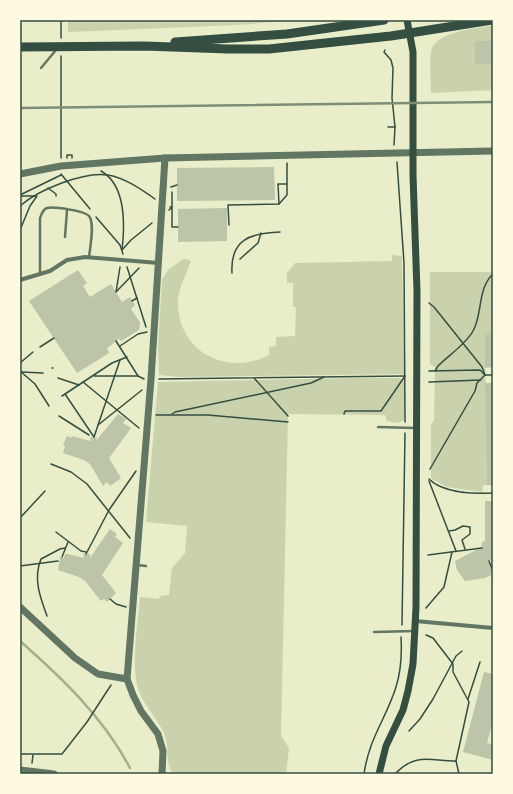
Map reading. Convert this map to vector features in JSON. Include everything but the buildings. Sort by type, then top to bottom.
[{"type":"highway","points":[[144,46],[219,38],[287,34],[384,20]]},
{"type":"highway","points":[[20,47],[144,46],[228,49],[269,48],[319,45],[492,20]]},
{"type":"main road","points":[[379,774],[386,746],[403,710],[408,691],[413,664],[416,621],[418,428],[417,291],[413,153],[413,52],[407,20]]},
{"type":"street","points":[[20,174],[60,166],[165,158],[493,151]]},
{"type":"street","points":[[162,774],[163,751],[158,734],[141,711],[127,679],[148,415],[165,158]]},
{"type":"street","points":[[20,280],[50,271],[67,260],[89,257],[159,263]]},
{"type":"street","points":[[20,607],[76,658],[98,674],[127,679]]},
{"type":"street","points":[[416,621],[493,628]]},
{"type":"street","points":[[20,770],[54,774]]},
{"type":"lane","points":[[41,68],[59,47]]},
{"type":"lane","points":[[40,274],[40,218],[43,210],[49,207],[84,212],[90,216],[92,224],[89,257]]},
{"type":"lane","points":[[65,237],[67,210]]},
{"type":"lane","points":[[378,427],[418,428]]},
{"type":"lane","points":[[136,565],[146,566]]},
{"type":"lane","points":[[374,632],[415,631]]},
{"type":"path","points":[[385,50],[384,52],[390,57],[392,64],[392,98],[395,127],[394,142]]},
{"type":"path","points":[[388,127],[395,127]]},
{"type":"path","points":[[67,155],[72,155],[72,158]]},
{"type":"path","points":[[228,225],[228,205],[279,204],[287,195],[287,156]]},
{"type":"path","points":[[396,159],[404,263],[405,418]]},
{"type":"path","points":[[88,164],[108,175],[137,187],[163,206],[172,207],[171,186],[177,185]]},
{"type":"path","points":[[20,196],[61,175]]},
{"type":"path","points":[[20,206],[38,196],[48,188],[73,180],[108,175]]},
{"type":"path","points":[[108,175],[116,187],[121,206],[123,224],[122,250]]},
{"type":"path","points":[[279,204],[278,184],[287,184]]},
{"type":"path","points":[[48,188],[56,194],[56,196]]},
{"type":"path","points":[[20,196],[38,196]]},
{"type":"path","points":[[20,230],[30,206],[38,196]]},
{"type":"path","points":[[232,273],[231,259],[234,249],[244,241],[261,234],[280,232]]},
{"type":"path","points":[[240,260],[245,253],[258,243],[261,234]]},
{"type":"path","points":[[120,266],[116,292],[136,270],[149,262]]},
{"type":"path","points":[[435,371],[438,366],[473,332],[479,318],[482,290],[488,278],[493,274]]},
{"type":"path","points":[[120,346],[138,334],[147,332],[135,294]]},
{"type":"path","points":[[132,301],[137,298]]},
{"type":"path","points":[[429,303],[433,305],[463,342],[482,367],[485,375]]},
{"type":"path","points":[[40,348],[54,338]]},
{"type":"path","points":[[116,341],[138,376]]},
{"type":"path","points":[[20,363],[33,352]]},
{"type":"path","points":[[62,396],[92,376],[127,357]]},
{"type":"path","points":[[59,416],[94,437],[120,360]]},
{"type":"path","points":[[429,371],[480,370],[485,375],[493,375]]},
{"type":"path","points":[[21,371],[43,373]]},
{"type":"path","points":[[21,371],[35,384],[49,406]]},
{"type":"path","points":[[430,469],[475,390],[477,383],[485,375]]},
{"type":"path","points":[[92,376],[138,376],[144,379]]},
{"type":"path","points":[[172,414],[175,412],[311,383],[326,376]]},
{"type":"path","points":[[159,379],[405,376]]},
{"type":"path","points":[[380,415],[381,411],[405,376]]},
{"type":"path","points":[[58,378],[80,385]]},
{"type":"path","points":[[254,378],[288,416]]},
{"type":"path","points":[[429,382],[481,380]]},
{"type":"path","points":[[83,382],[140,429]]},
{"type":"path","points":[[97,426],[143,390]]},
{"type":"path","points":[[65,394],[91,435]]},
{"type":"path","points":[[344,414],[345,411],[381,411]]},
{"type":"path","points":[[373,415],[374,411]]},
{"type":"path","points":[[148,415],[172,414],[288,422]]},
{"type":"path","points":[[402,618],[406,440]]},
{"type":"path","points":[[51,464],[71,472],[87,484],[129,534],[131,540]]},
{"type":"path","points":[[56,532],[68,542],[86,553],[109,510],[137,470]]},
{"type":"path","points":[[456,551],[429,480],[458,491],[493,493]]},
{"type":"path","points":[[20,518],[45,491]]},
{"type":"path","points":[[449,531],[463,526],[470,528],[470,534],[462,540],[466,550]]},
{"type":"path","points":[[62,558],[68,542]]},
{"type":"path","points":[[47,616],[38,585],[40,562],[41,559],[65,548]]},
{"type":"path","points":[[428,555],[482,548]]},
{"type":"path","points":[[426,608],[444,588],[452,552]]},
{"type":"path","points":[[490,560],[493,571]]},
{"type":"path","points":[[20,566],[40,562],[58,561]]},
{"type":"path","points":[[110,600],[116,604],[126,607]]},
{"type":"path","points":[[426,635],[433,638],[453,664],[453,672],[469,702],[456,761],[459,774]]},
{"type":"path","points":[[364,774],[371,742],[397,686],[400,668],[401,639]]},
{"type":"path","points":[[409,731],[420,719],[462,651]]},
{"type":"path","points":[[468,699],[480,662]]},
{"type":"path","points":[[20,754],[62,754],[87,722],[111,685]]},
{"type":"path","points":[[32,765],[33,755]]},
{"type":"path","points":[[395,774],[407,762],[415,760],[456,761]]},
{"type":"green space","points":[[68,20],[296,20],[237,25],[68,32]]},
{"type":"green space","points":[[493,25],[493,90],[431,93],[430,57],[434,45],[447,35]]},
{"type":"green space","points":[[392,255],[402,256],[404,374],[179,377],[159,375],[158,345],[162,280],[168,270],[183,259],[191,261],[180,288],[178,299],[181,322],[187,336],[197,348],[209,356],[223,361],[238,363],[254,361],[269,355],[269,347],[276,346],[276,337],[295,336],[296,307],[293,307],[293,283],[287,283],[287,273],[295,263],[392,261]]},
{"type":"green space","points":[[430,272],[493,272],[493,333],[485,333],[487,485],[483,485],[482,492],[447,487],[431,477],[431,425],[434,420],[435,367],[430,364]]},
{"type":"green space","points":[[400,378],[404,381],[404,420],[398,423],[387,421],[385,415],[288,414],[281,736],[289,748],[286,774],[174,774],[169,767],[167,743],[164,733],[161,726],[145,704],[139,691],[135,670],[135,645],[140,597],[159,599],[160,596],[169,595],[172,568],[185,553],[187,526],[146,522],[158,382]]},
{"type":"waterway","points":[[20,641],[51,669],[95,716],[108,732],[130,768]]},
{"type":"railway","points":[[20,108],[493,102]]}]
